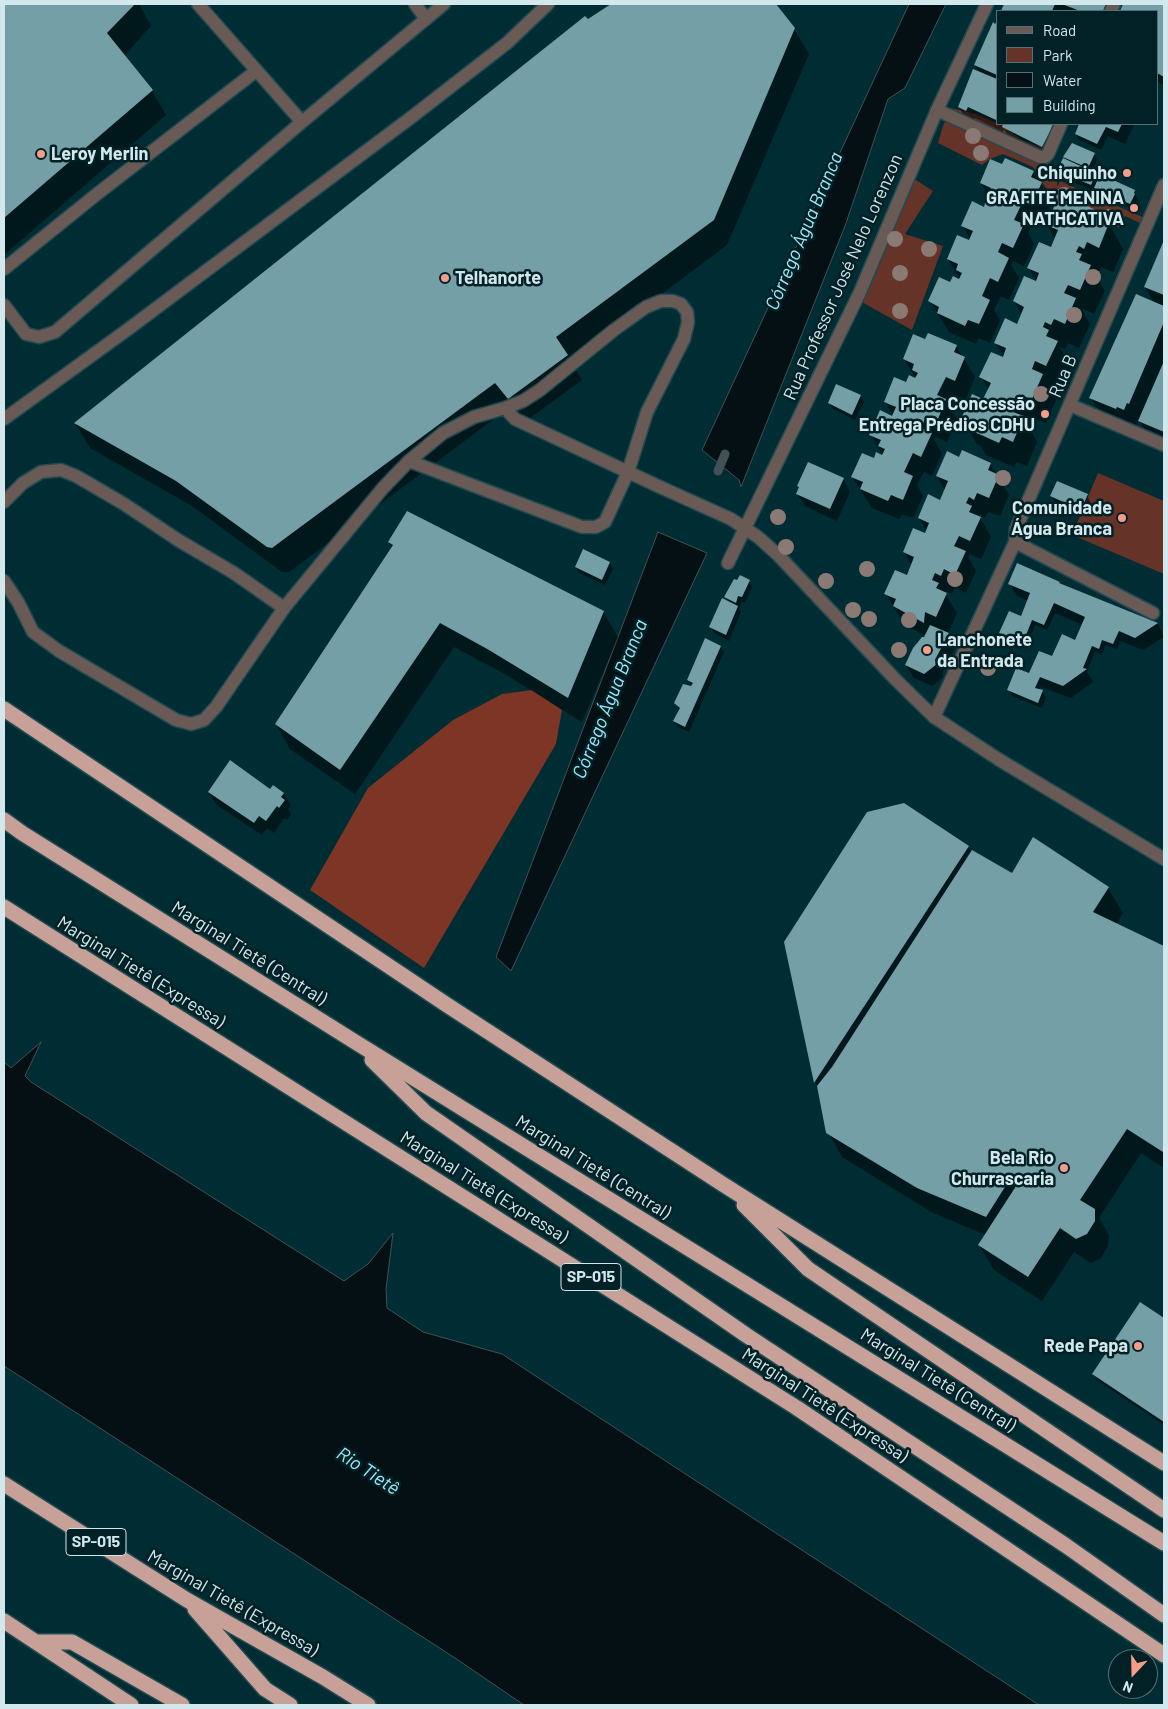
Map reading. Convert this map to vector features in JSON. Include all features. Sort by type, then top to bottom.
[{"type":"highway","points":[[4,709],[447,1005],[724,1185],[1164,1463]]},
{"type":"highway","name":"Marginal Tietê (Central)","points":[[4,820],[31,839],[352,1040],[1164,1543]]},
{"type":"highway","name":"Marginal Tietê (Expressa)","points":[[4,907],[797,1408],[1164,1655]]},
{"type":"highway","points":[[352,1040],[426,1113],[746,1335],[1065,1545],[1164,1615]]},
{"type":"highway","points":[[724,1185],[808,1269],[1164,1510]]},
{"type":"highway","name":"Marginal Tietê (Expressa)","points":[[4,1484],[187,1600],[323,1677],[368,1705]]},
{"type":"highway","name":"SP-015","points":[[187,1600],[265,1689],[290,1705]]},
{"type":"highway","points":[[4,1621],[131,1705]]},
{"type":"highway","points":[[36,1642],[72,1642],[182,1705]]},
{"type":"street","points":[[198,4],[302,122]]},
{"type":"street","points":[[415,4],[426,19]]},
{"type":"street","points":[[4,305],[26,334],[39,337],[56,332],[302,122],[444,4]]},
{"type":"street","points":[[4,419],[127,330],[413,116],[507,43],[548,4]]},
{"type":"street","name":"Rua Professor José Nelo Lorenzon","points":[[728,563],[860,292],[937,110],[987,4]]},
{"type":"street","points":[[4,269],[97,194],[256,72]]},
{"type":"street","points":[[937,110],[1040,157],[1045,157],[1048,154],[1061,125]]},
{"type":"street","name":"Rua B","points":[[934,717],[1015,542],[1016,529],[1164,185]]},
{"type":"street","points":[[4,581],[18,602],[33,632],[59,652],[176,720],[190,724],[204,720],[216,706],[284,608],[383,488],[409,461],[443,433],[474,417],[523,401],[540,390],[614,330],[646,307],[661,301],[673,301],[681,304],[687,312],[688,322],[684,339],[648,412],[628,472],[605,522],[596,527],[582,527],[409,461]]},
{"type":"street","points":[[1070,405],[1164,445]]},
{"type":"street","points":[[505,408],[515,419],[731,519],[746,528],[778,555],[896,680],[934,717],[998,759],[1164,859]]},
{"type":"street","points":[[4,502],[23,483],[41,472],[61,470],[76,476],[124,504],[178,540],[234,573],[284,608]]},
{"type":"street","points":[[1015,542],[1152,613]]},
{"type":"green space","points":[[951,108],[976,114],[996,123],[996,125],[1000,125],[1022,140],[1042,147],[1057,174],[1057,187],[1060,181],[1149,220],[1146,226],[1125,216],[1119,228],[1100,216],[1100,212],[1062,197],[1052,198],[1033,167],[1003,154],[990,159],[982,165],[938,143]]},
{"type":"green space","points":[[913,178],[933,191],[905,234],[943,246],[912,330],[858,300]]},
{"type":"green space","name":"Comunidade Água Branca","points":[[1098,473],[1164,501],[1164,574],[1072,535]]},
{"type":"shaded area","points":[[532,690],[562,710],[556,744],[424,968],[310,890],[368,788],[453,720],[502,694]]},
{"type":"water","points":[[909,4],[946,4],[905,88],[888,99],[845,226],[741,487],[739,480],[702,450]]},
{"type":"water","points":[[658,532],[707,553],[511,971],[496,957]]},
{"type":"water","name":"Rio Tietê","points":[[41,1042],[25,1076],[31,1082],[344,1281],[368,1264],[393,1233],[386,1289],[387,1308],[423,1332],[502,1354],[1039,1705],[524,1705],[455,1658],[4,1366],[4,1062],[11,1068]]},
{"type":"building","name":"Leroy Merlin","points":[[4,4],[135,4],[107,33],[153,90],[4,218]]},
{"type":"building","name":"Telhanorte","points":[[611,4],[776,4],[795,28],[714,220],[556,337],[568,355],[508,399],[495,383],[272,548],[267,547],[176,481],[74,423],[585,16],[588,19]]},
{"type":"building","points":[[1004,4],[1055,4],[1052,10],[1001,10]]},
{"type":"building","points":[[1062,4],[1106,4],[1103,10],[1077,10]]},
{"type":"building","points":[[1123,4],[1164,4],[1164,77],[1158,74],[1158,10],[1120,10]]},
{"type":"building","points":[[993,22],[995,24],[996,22],[996,75],[974,65]]},
{"type":"building","points":[[973,69],[996,79],[996,120],[968,107],[966,111],[958,107]]},
{"type":"building","points":[[1003,125],[1053,125],[1042,147],[1002,127]]},
{"type":"building","points":[[1079,125],[1122,125],[1118,132],[1106,127],[1097,144],[1075,134]]},
{"type":"building","points":[[1072,143],[1095,153],[1088,168],[1063,157]]},
{"type":"building","points":[[1005,158],[1034,171],[1031,177],[1042,182],[1032,205],[1023,201],[1014,220],[1024,224],[1013,248],[1002,243],[998,252],[1009,258],[998,282],[990,278],[982,296],[990,300],[979,324],[968,320],[965,326],[937,313],[939,307],[928,301],[939,277],[950,282],[953,276],[959,279],[962,273],[956,270],[958,264],[947,259],[957,235],[969,240],[973,231],[961,226],[972,201],[984,207],[986,200],[992,202],[995,197],[989,194],[991,188],[980,183],[990,159],[1002,164]]},
{"type":"building","points":[[1063,158],[1096,173],[1091,185],[1057,171]]},
{"type":"building","points":[[1100,174],[1135,190],[1130,204],[1094,188]]},
{"type":"building","points":[[1072,199],[1100,212],[1098,218],[1109,223],[1099,248],[1087,242],[1084,249],[1079,246],[1076,252],[1082,254],[1079,260],[1091,265],[1080,290],[1068,285],[1064,293],[1076,298],[1065,324],[1054,319],[1051,325],[1045,322],[1043,327],[1049,330],[1046,336],[1058,341],[1046,366],[1035,361],[1032,369],[1043,374],[1032,399],[1020,395],[1018,400],[1012,398],[1010,403],[1016,406],[1013,412],[1024,416],[1013,442],[1002,437],[999,443],[970,430],[972,425],[961,419],[972,394],[983,399],[991,383],[979,377],[991,352],[1003,357],[1006,348],[994,343],[1005,318],[1017,324],[1024,307],[1013,301],[1024,276],[1036,281],[1039,273],[1027,268],[1039,242],[1051,247],[1058,230],[1046,225],[1057,200],[1069,205]]},
{"type":"building","points":[[1164,240],[1164,295],[1144,287]]},
{"type":"building","points":[[1136,294],[1164,306],[1164,322],[1129,404],[1127,403],[1124,410],[1117,407],[1116,409],[1089,398]]},
{"type":"building","points":[[928,333],[957,345],[954,352],[965,357],[955,381],[946,377],[937,395],[946,399],[936,424],[925,419],[921,428],[932,433],[921,457],[913,453],[904,472],[913,476],[903,500],[891,495],[888,501],[860,489],[863,482],[851,477],[862,453],[874,458],[876,452],[882,455],[885,449],[878,446],[881,440],[869,435],[880,410],[892,416],[896,407],[884,402],[894,377],[906,382],[909,375],[915,378],[918,373],[912,370],[914,364],[903,359],[913,334],[925,339]]},
{"type":"building","points":[[1164,361],[1164,432],[1138,421]]},
{"type":"building","points":[[836,384],[861,395],[852,415],[828,403]]},
{"type":"building","points":[[962,450],[991,463],[988,470],[999,475],[989,498],[977,493],[974,500],[969,497],[966,503],[972,506],[969,512],[981,517],[970,541],[959,536],[954,546],[966,551],[955,575],[944,569],[941,576],[935,573],[932,580],[939,583],[936,588],[947,593],[936,617],[925,612],[924,623],[893,606],[896,599],[884,594],[895,570],[907,575],[914,557],[903,552],[913,528],[925,533],[929,523],[918,518],[928,494],[940,500],[948,481],[936,476],[947,451],[959,457]]},
{"type":"building","points":[[808,462],[844,478],[830,509],[796,494],[799,487],[797,486]]},
{"type":"building","points":[[1057,481],[1088,494],[1081,510],[1050,496]]},
{"type":"building","points":[[407,511],[604,611],[568,698],[440,623],[340,770],[275,724],[393,545],[388,542]]},
{"type":"building","points":[[583,549],[610,562],[602,580],[575,567]]},
{"type":"building","points":[[1017,563],[1059,583],[1158,623],[1135,638],[1119,631],[1113,644],[1102,640],[1099,649],[1092,646],[1083,668],[1087,669],[1063,686],[1040,677],[1035,688],[1043,690],[1038,703],[1007,690],[1016,668],[1029,673],[1039,651],[1052,656],[1062,634],[1075,640],[1085,617],[1054,603],[1044,625],[1032,620],[1023,643],[999,633],[1009,611],[1021,616],[1030,593],[1008,584]]},
{"type":"building","points":[[740,575],[750,580],[742,597],[738,596],[736,603],[724,597],[734,579],[737,580]]},
{"type":"building","points":[[722,598],[738,606],[726,635],[709,627]]},
{"type":"building","points":[[930,625],[949,633],[935,660],[937,664],[924,674],[905,665],[913,648],[924,637]]},
{"type":"building","points":[[705,638],[721,646],[685,727],[673,721],[680,708],[674,703],[683,684],[691,686],[693,683],[687,680]]},
{"type":"building","points":[[230,760],[270,789],[273,785],[284,793],[281,797],[285,800],[279,808],[277,806],[266,821],[259,816],[254,823],[208,792]]},
{"type":"building","points":[[904,803],[969,846],[814,1083],[784,942],[867,812]]},
{"type":"building","points":[[1033,837],[1109,887],[1093,912],[1164,946],[1164,1150],[1163,1152],[1127,1129],[1080,1200],[1095,1209],[1095,1221],[1087,1234],[1076,1239],[1060,1228],[1028,1277],[978,1245],[1018,1183],[1010,1179],[986,1217],[917,1188],[826,1133],[817,1086],[832,1067],[972,850],[1012,873]]},
{"type":"building","name":"Rede Papa","points":[[1140,1302],[1164,1318],[1164,1422],[1092,1374]]},
{"type":"waterway","name":"Córrego Água Branca","points":[[718,471],[725,454]]},
{"type":"place","name":"Leroy Merlin","points":[[41,154]]},
{"type":"place","name":"Chiquinho","points":[[1127,173]]},
{"type":"place","name":"GRAFITE MENINA NATHCATIVA","points":[[1134,208]]},
{"type":"place","name":"Telhanorte","points":[[445,278]]},
{"type":"place","name":"Placa Concessão Entrega Prédios CDHU","points":[[1045,414]]},
{"type":"place","name":"Comunidade Água Branca","points":[[1122,518]]},
{"type":"place","name":"Lanchonete da Entrada","points":[[927,650]]},
{"type":"place","name":"Bela Rio Churrascaria","points":[[1064,1168]]},
{"type":"place","name":"Rede Papa","points":[[1138,1346]]}]
